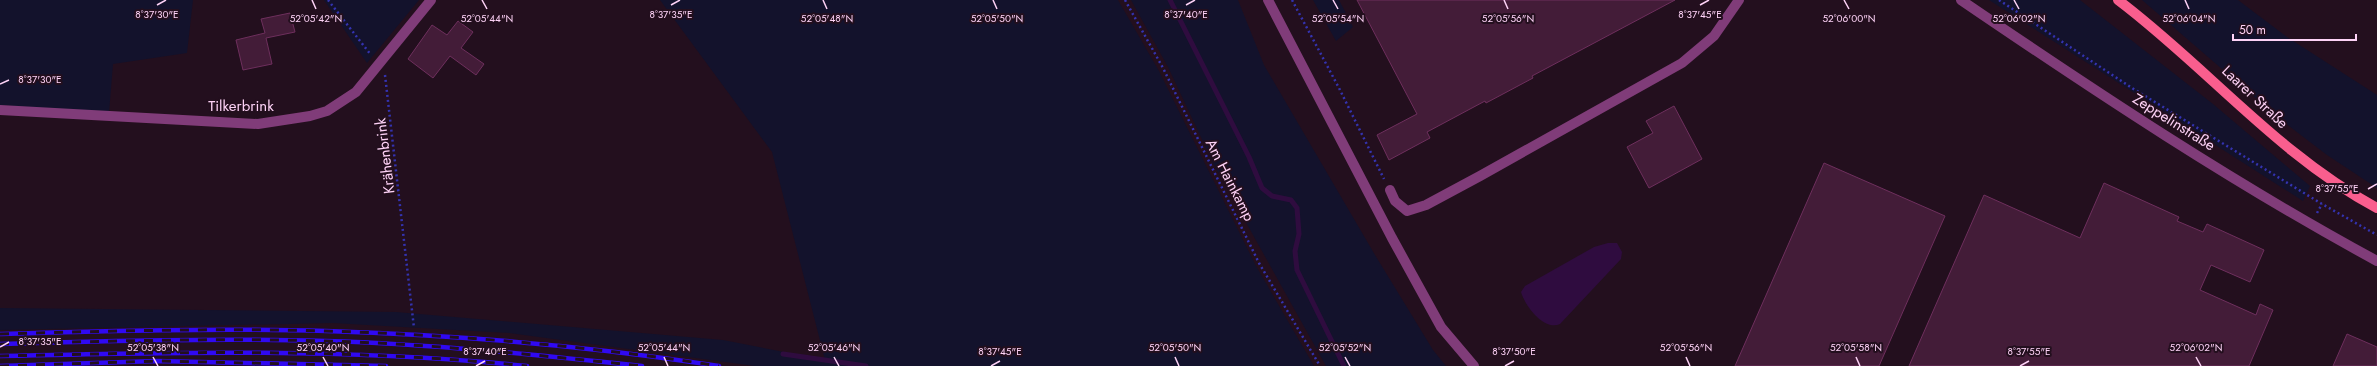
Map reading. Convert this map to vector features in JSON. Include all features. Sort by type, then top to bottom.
[{"type":"main road","name":"Laarer Straße","points":[[2118,0],[2153,26],[2314,170],[2377,208]]},
{"type":"street","name":"Tilkerbrink","points":[[0,110],[258,124],[316,115],[343,102],[356,92],[431,0]]},
{"type":"street","points":[[1268,0],[1392,238],[1442,327],[1474,366]]},
{"type":"street","points":[[1390,190],[1396,201],[1407,211],[1426,205],[1480,176],[1682,63],[1714,36],[1739,0]]},
{"type":"street","name":"Zeppelinstraße","points":[[1960,0],[2144,122],[2324,232],[2377,261]]},
{"type":"path","name":"Krähenbrink","points":[[328,0],[386,76],[414,328]]},
{"type":"path","name":"Am Hainkamp","points":[[1125,0],[1163,68],[1260,262],[1320,366]]},
{"type":"path","points":[[1292,0],[1339,88],[1390,190]]},
{"type":"path","points":[[1999,0],[2132,88],[2322,204],[2377,235]]},
{"type":"shaded area","points":[[0,0],[193,0],[187,53],[113,64],[109,113],[0,105]]},
{"type":"shaded area","points":[[324,0],[419,0],[367,63]]},
{"type":"shaded area","points":[[660,0],[1118,0],[1159,71],[1256,266],[1314,366],[755,366],[509,333],[332,323],[0,330],[0,308],[396,312],[723,340],[825,360],[772,152]]},
{"type":"shaded area","points":[[1131,0],[1238,0],[1264,65],[1375,255],[1433,350],[1446,366],[1326,366],[1214,165],[1168,67]]},
{"type":"shaded area","points":[[1313,0],[1339,0],[1353,27],[1336,41]]},
{"type":"shaded area","points":[[1989,0],[2080,0],[2213,104],[2310,186],[2303,201]]},
{"type":"shaded area","points":[[2142,0],[2238,0],[2287,37],[2377,95],[2377,188],[2327,155],[2281,120]]},
{"type":"shaded area","points":[[1608,243],[1617,243],[1622,252],[1621,259],[1560,324],[1548,324],[1536,316],[1523,298],[1521,292],[1525,286],[1594,247]]},
{"type":"building","points":[[1357,0],[1675,0],[1532,76],[1533,78],[1486,103],[1485,101],[1427,132],[1430,138],[1389,160],[1377,135],[1417,114]]},
{"type":"building","points":[[290,13],[295,32],[266,38],[272,64],[243,70],[236,40],[265,33],[261,19]]},
{"type":"building","points":[[458,21],[473,32],[461,48],[484,64],[476,75],[450,56],[433,78],[408,59],[432,25],[447,35]]},
{"type":"building","points":[[1674,106],[1702,159],[1649,188],[1627,147],[1653,133],[1646,121]]},
{"type":"building","points":[[1824,163],[1945,216],[1879,366],[1735,366]]},
{"type":"building","points":[[2104,183],[2179,217],[2177,221],[2203,232],[2207,224],[2264,250],[2250,282],[2211,265],[2200,290],[2256,315],[2260,304],[2273,310],[2249,366],[1909,366],[1984,195],[2080,238]]},
{"type":"building","points":[[2347,334],[2377,347],[2377,366],[2333,366]]},
{"type":"waterway","points":[[1170,0],[1249,157],[1262,188],[1272,196],[1291,200],[1297,208],[1299,234],[1295,251],[1297,270],[1344,366]]},
{"type":"waterway","points":[[783,354],[866,366]]},
{"type":"railway","points":[[0,334],[122,331],[285,330],[425,335],[573,347],[719,366]]},
{"type":"railway","points":[[0,344],[204,340],[366,342],[445,347],[642,366]]},
{"type":"railway","points":[[0,356],[132,353],[330,354],[396,356],[527,366]]},
{"type":"railway","points":[[0,366],[157,361],[386,366]]}]
